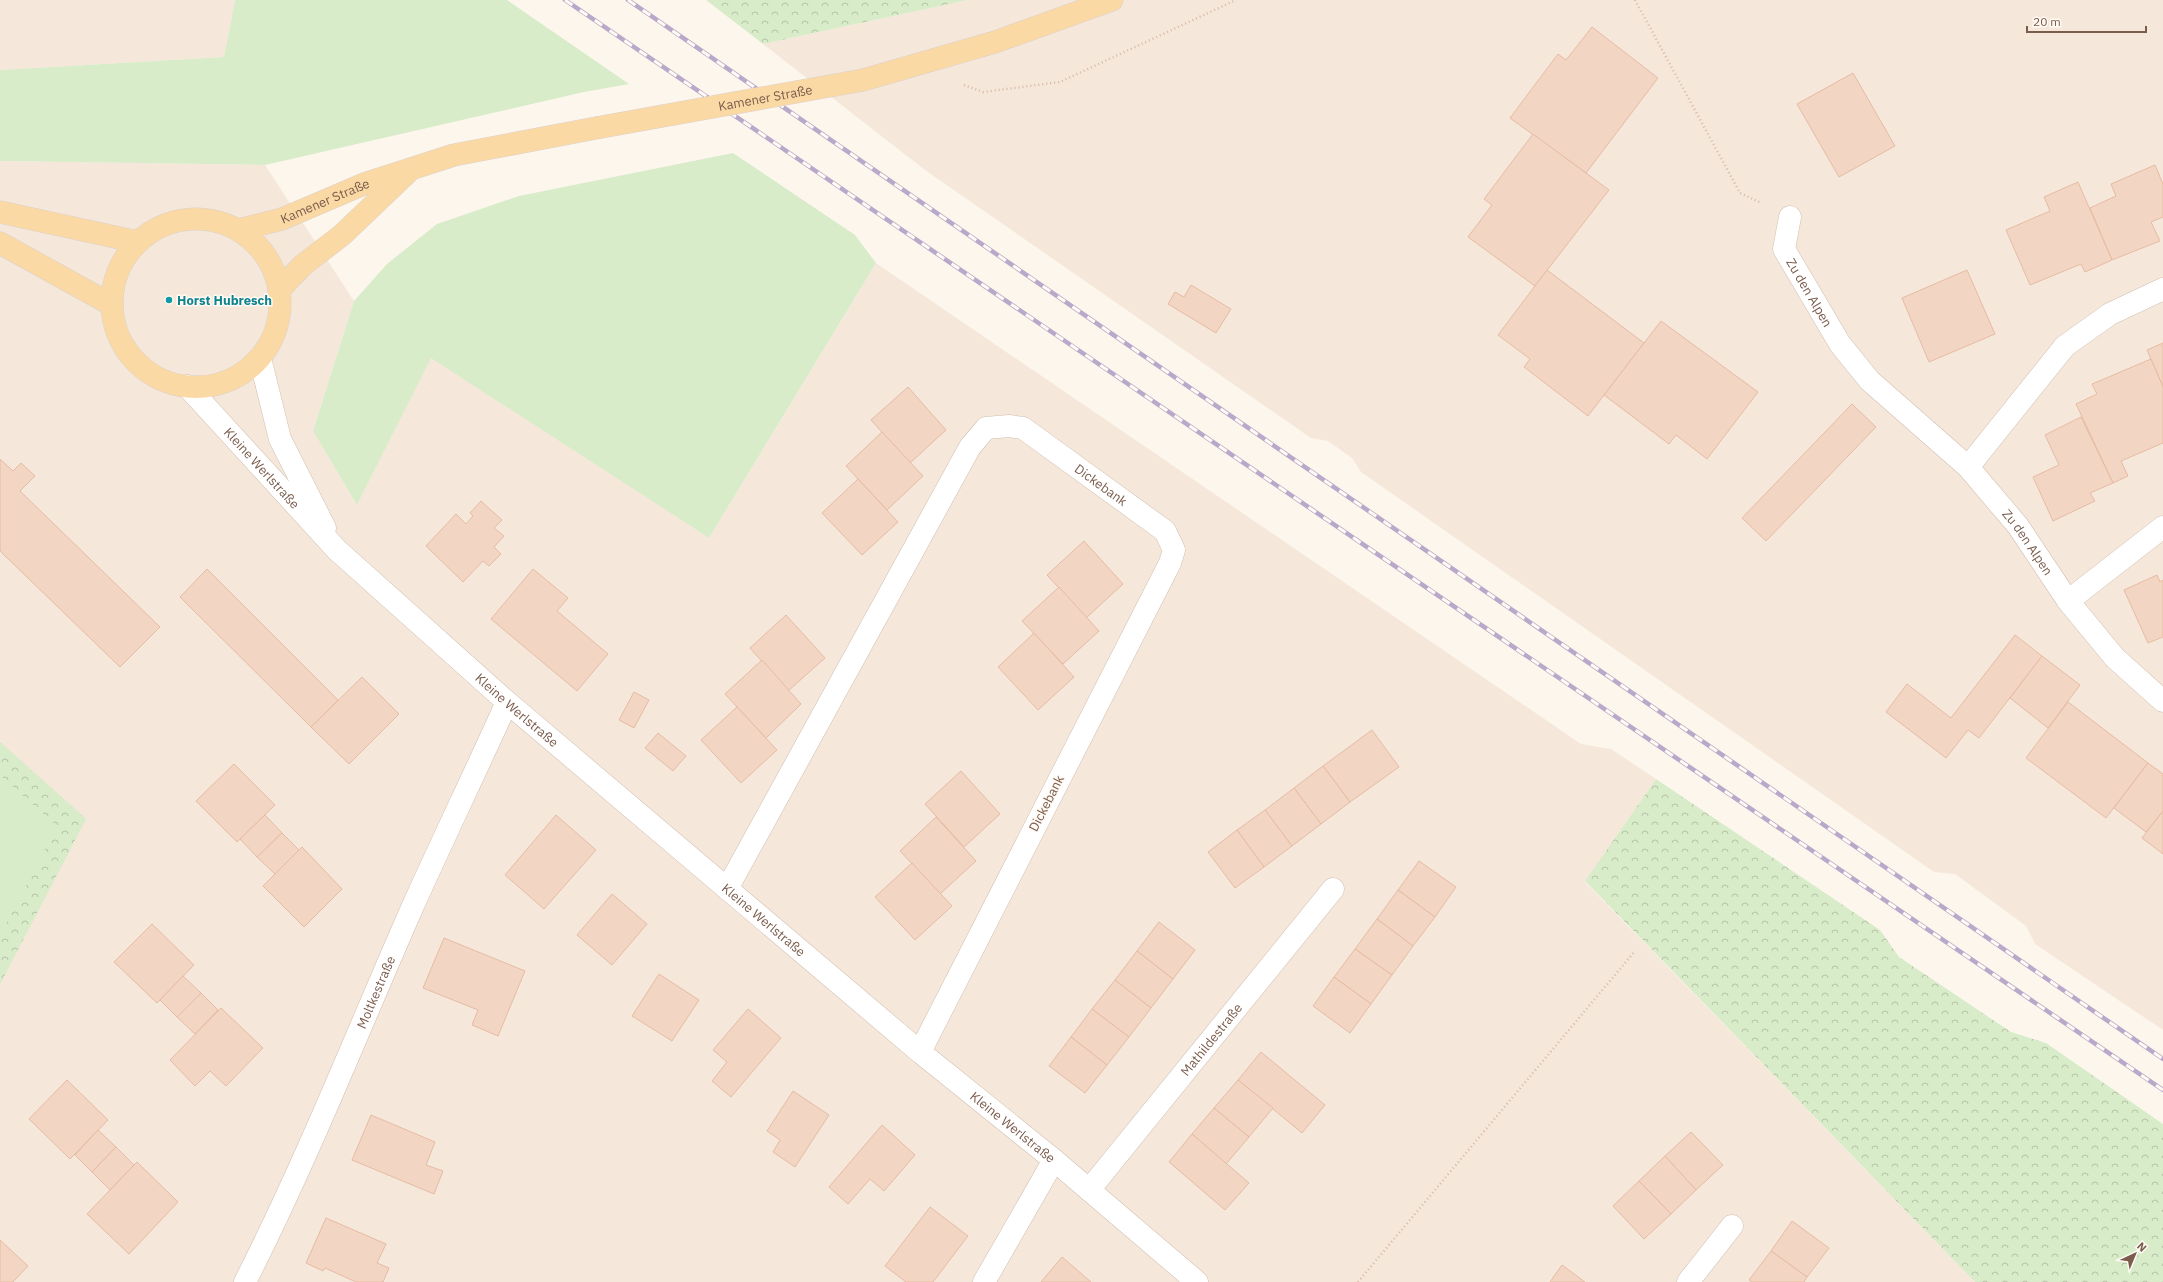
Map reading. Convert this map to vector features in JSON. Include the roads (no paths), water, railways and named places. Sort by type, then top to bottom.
[{"type":"main road","name":"Kamener Straße","points":[[238,230],[282,220],[328,198],[412,168],[454,155],[863,80],[995,42],[1112,0]]},
{"type":"main road","name":"Kamener Straße","points":[[279,290],[304,265],[342,235],[412,168]]},
{"type":"main road","points":[[0,212],[138,242]]},
{"type":"main road","points":[[186,219],[204,219],[221,223],[238,230],[250,238],[261,249],[276,275],[279,290],[279,319],[269,346],[260,358],[245,372],[227,381],[207,386],[187,386],[170,383],[154,376],[140,366],[129,353],[120,338],[114,322],[112,305],[113,288],[118,270],[127,255],[138,242],[152,231],[168,223],[186,219]]},
{"type":"main road","points":[[0,243],[112,305]]},
{"type":"street","name":"Zu den Alpen","points":[[1790,217],[1784,249],[1840,344],[1870,381],[1968,467],[2018,526],[2068,601],[2115,658],[2163,701]]},
{"type":"street","points":[[1968,467],[2064,346],[2110,314],[2163,289]]},
{"type":"street","name":"Kleine Werlstraße","points":[[260,358],[280,438],[337,550]]},
{"type":"street","name":"Kleine Werlstraße","points":[[187,386],[337,550],[507,702],[920,1052],[1054,1160],[1197,1282]]},
{"type":"street","name":"Dickebank","points":[[727,889],[970,447],[986,428],[1009,426],[1023,428],[1165,531],[1174,550],[1170,563],[920,1052]]},
{"type":"street","points":[[2068,601],[2163,527]]},
{"type":"street","name":"Moltkestraße","points":[[245,1282],[267,1239],[340,1077],[412,908],[507,702]]},
{"type":"street","name":"Mathildestraße","points":[[1089,1190],[1333,889]]},
{"type":"street","points":[[984,1282],[1054,1160]]},
{"type":"street","points":[[1688,1282],[1732,1226]]},
{"type":"railway","points":[[565,0],[2163,1090]]},
{"type":"railway","points":[[628,0],[2163,1059]]},
{"type":"place","name":"Horst Hubresch","points":[[169,300]]}]
